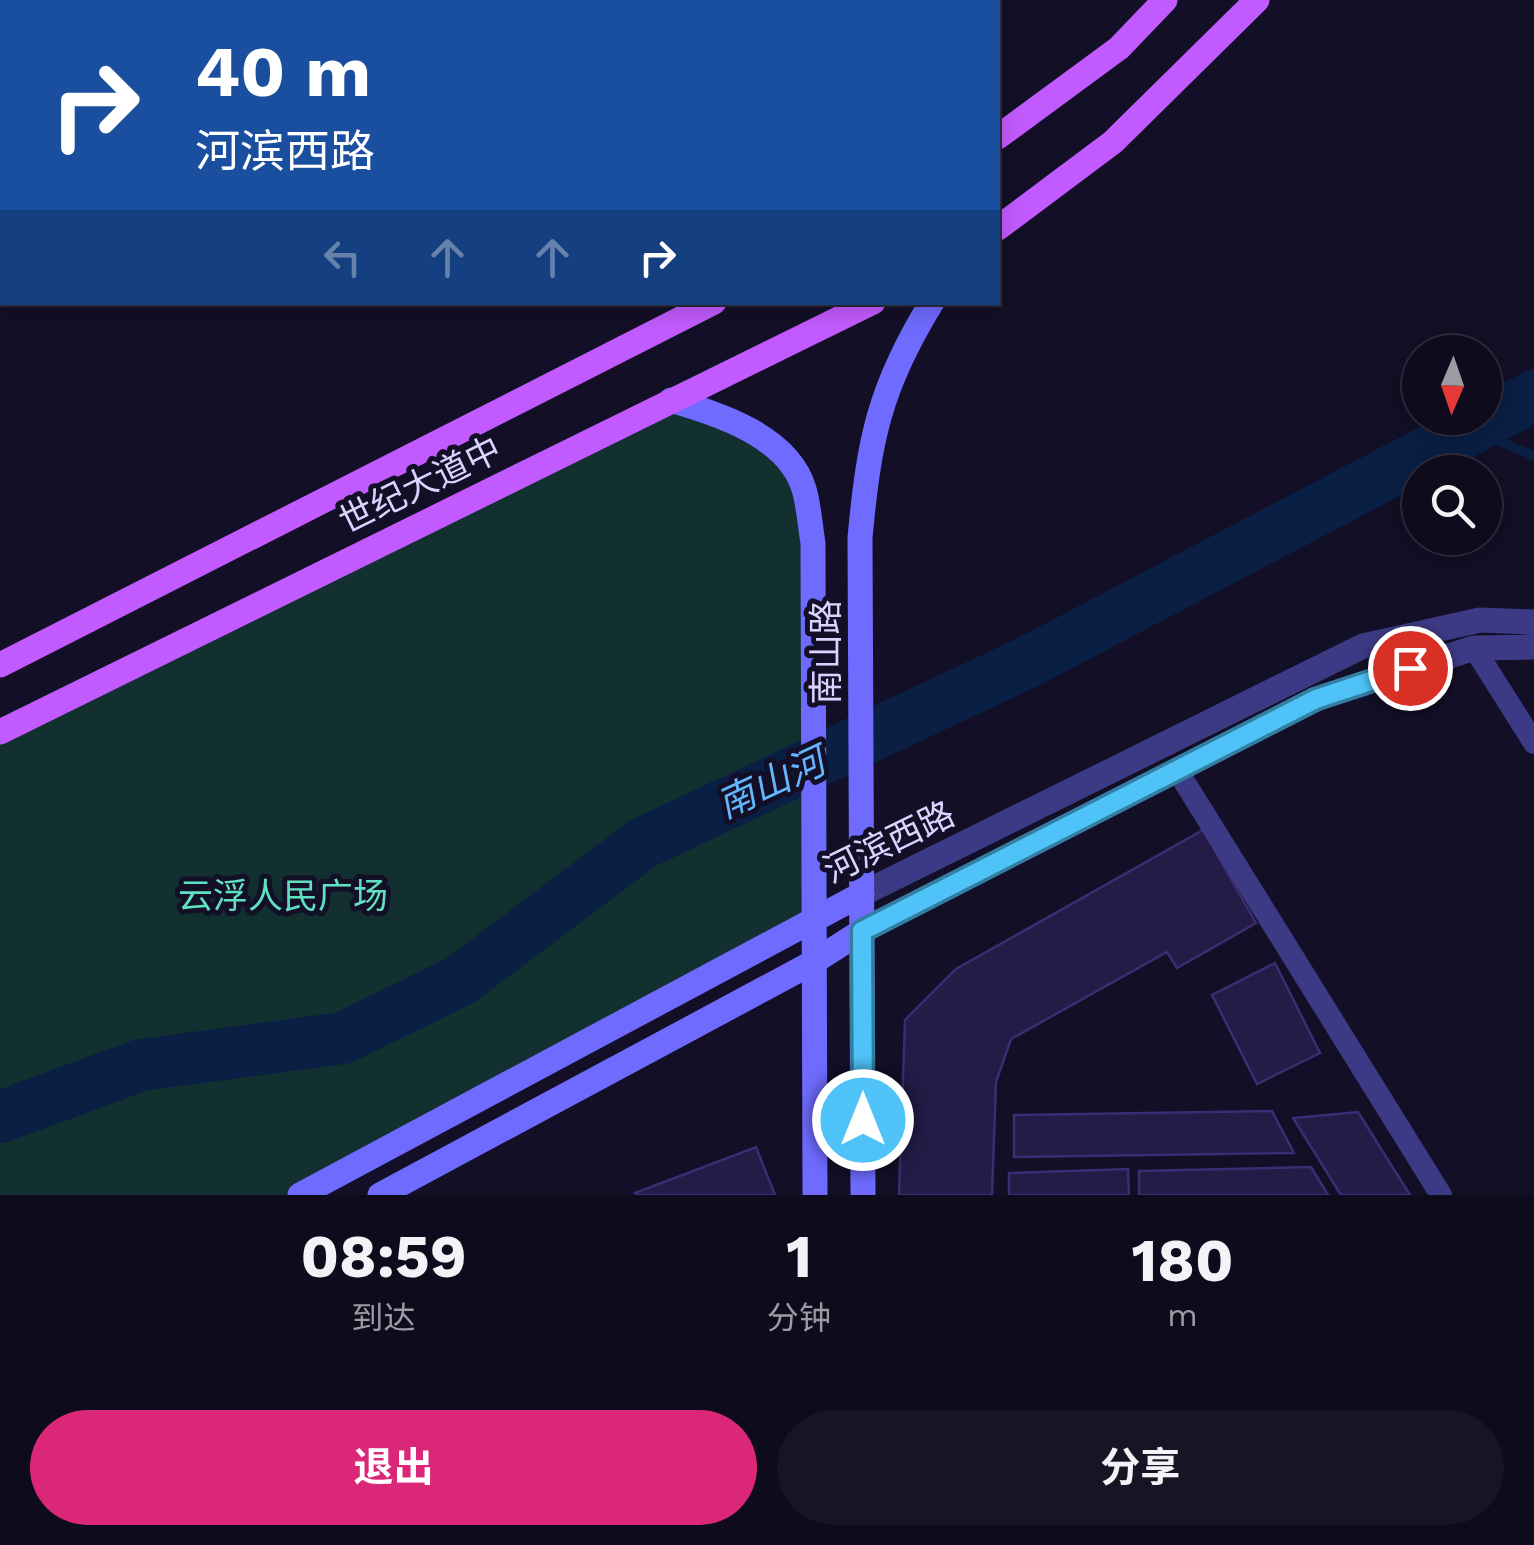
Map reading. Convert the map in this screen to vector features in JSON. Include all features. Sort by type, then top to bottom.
[{"type":"main road","points":[[1000,136],[1119,48],[1164,0]]},
{"type":"main road","points":[[1000,227],[1113,142],[1256,0]]},
{"type":"main road","name":"世纪大道中","points":[[0,665],[708,305]]},
{"type":"main road","name":"世纪大道中","points":[[0,732],[671,400],[792,346],[867,305]]},
{"type":"main road","name":"南山路","points":[[863,1195],[860,538],[868,448],[898,357],[930,305]]},
{"type":"main road","name":"南山路","points":[[671,400],[742,422],[773,446],[803,484],[813,544],[811,919],[815,1195]]},
{"type":"main road","name":"河滨西路","points":[[300,1195],[862,894]]},
{"type":"main road","name":"河滨西路","points":[[380,1195],[812,963],[862,931]]},
{"type":"street","name":"河滨西路","points":[[862,894],[1363,646],[1480,620],[1534,622]]},
{"type":"street","name":"河滨西路","points":[[862,931],[1316,699],[1474,648],[1534,647]]},
{"type":"street","points":[[1474,648],[1534,743]]},
{"type":"street","points":[[1177,770],[1441,1195]]},
{"type":"green space","name":"云浮人民广场","points":[[671,400],[741,422],[803,484],[811,919],[300,1195],[0,1195],[0,732]]},
{"type":"building","points":[[1203,830],[1256,923],[1177,968],[1167,952],[1011,1039],[996,1082],[992,1195],[899,1195],[905,1020],[956,969]]},
{"type":"building","points":[[1275,963],[1320,1053],[1257,1084],[1212,995]]},
{"type":"building","points":[[1272,1111],[1294,1153],[1014,1157],[1014,1115]]},
{"type":"building","points":[[1358,1112],[1410,1195],[1341,1195],[1293,1118]]},
{"type":"building","points":[[756,1147],[775,1195],[635,1193]]},
{"type":"building","points":[[1311,1167],[1328,1195],[1139,1195],[1139,1171]]},
{"type":"building","points":[[1128,1169],[1129,1195],[1009,1195],[1009,1173]]},
{"type":"waterway","name":"南山河","points":[[0,1117],[141,1065],[343,1038],[461,980],[643,843],[1028,662],[1534,396]]},
{"type":"waterway","points":[[1485,435],[1534,456]]},
{"type":"route","points":[[863,1120],[862,931],[1316,699],[1410,668]]}]
